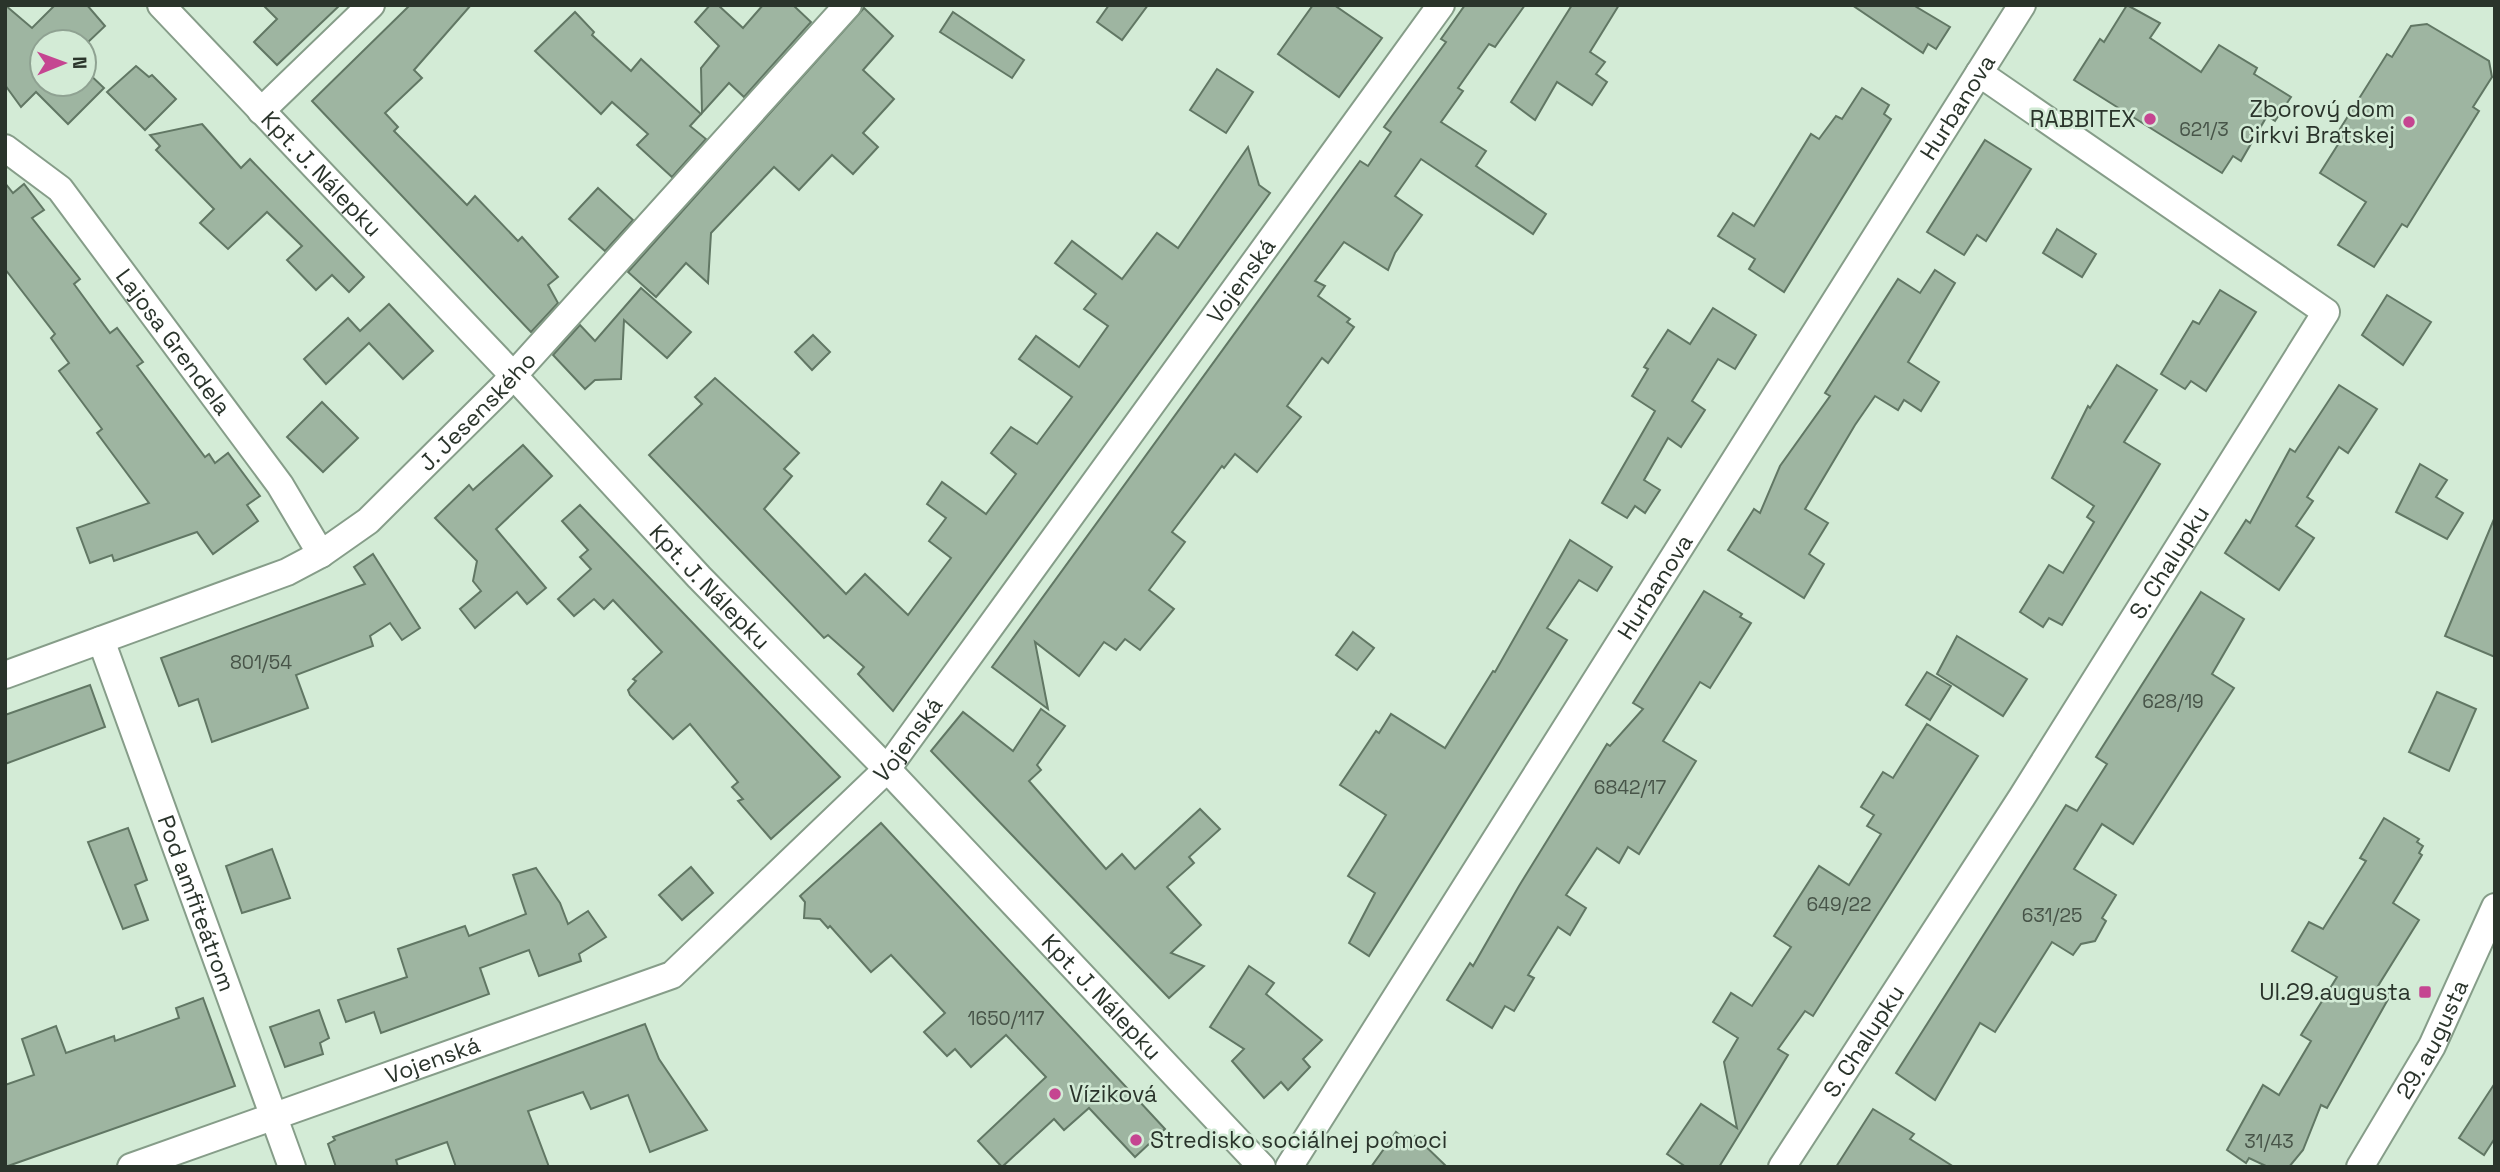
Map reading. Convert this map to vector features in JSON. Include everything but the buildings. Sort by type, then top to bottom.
[{"type":"street","name":"Kpt. J. Nálepku","points":[[161,5],[513,376],[699,577],[887,769],[1262,1167]]},
{"type":"street","points":[[261,111],[371,5]]},
{"type":"street","name":"J. Jesenského","points":[[5,675],[287,572],[321,554],[368,521],[513,376],[848,5]]},
{"type":"street","name":"Vojenská","points":[[131,1167],[672,975],[887,769],[1441,5]]},
{"type":"street","name":"Hurbanova","points":[[1289,1167],[2022,5]]},
{"type":"street","name":"S. Chalupku","points":[[1782,1167],[2022,797],[2326,312],[1979,73]]},
{"type":"street","name":"Lajosa Grendela","points":[[5,148],[60,189],[280,485],[321,554]]},
{"type":"street","name":"Pod amfiteátrom","points":[[101,640],[292,1167]]},
{"type":"street","name":"29. augusta","points":[[2360,1167],[2432,1046],[2495,907]]},
{"type":"place","name":"RABBITEX","points":[[2150,119]]},
{"type":"place","name":"Zborový dom Cirkvi Bratskej","points":[[2409,122]]},
{"type":"place","name":"Ul.29.augusta","points":[[2425,992]]},
{"type":"place","name":"Víziková","points":[[1055,1094]]},
{"type":"place","name":"Stredisko sociálnej pomoci","points":[[1136,1140]]}]
